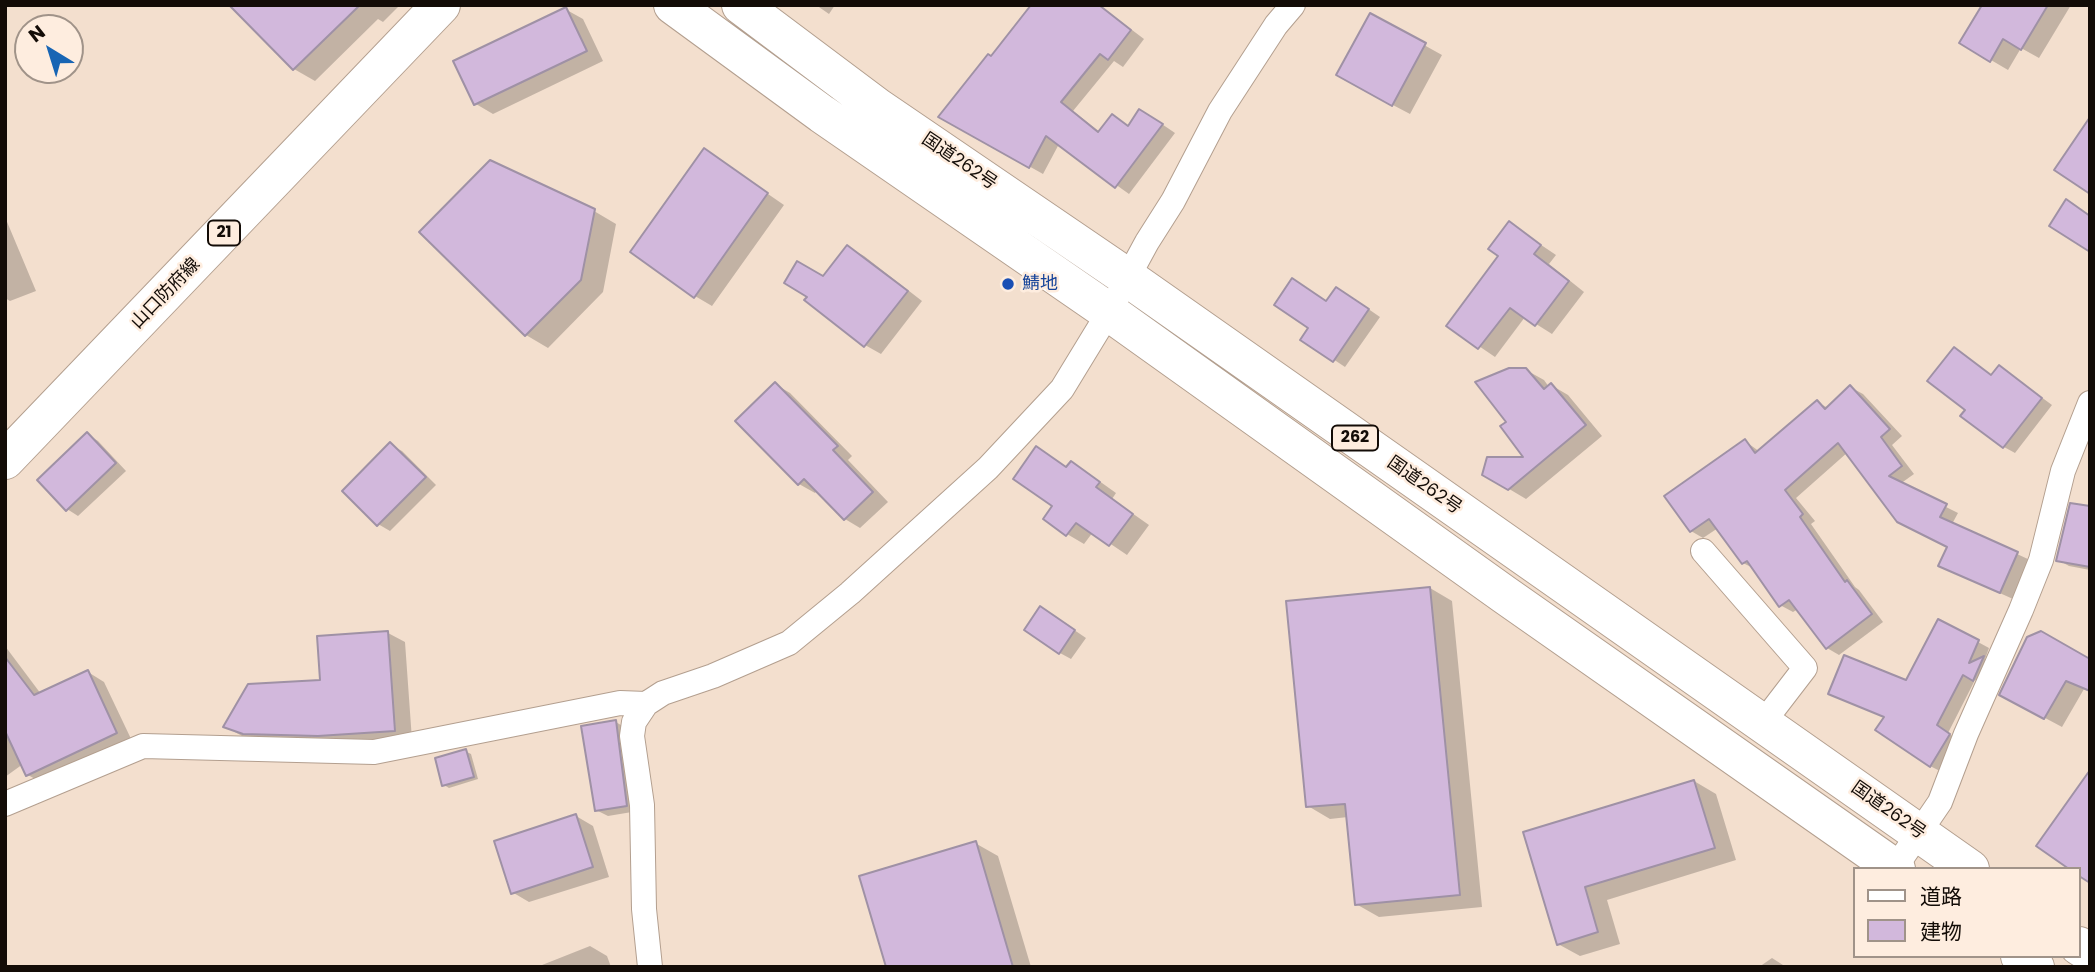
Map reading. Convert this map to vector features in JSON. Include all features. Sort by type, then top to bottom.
[{"type":"main road","name":"山口防府線","points":[[5,460],[441,5]]},
{"type":"main road","name":"262","points":[[673,5],[822,114],[1110,313],[1505,595],[1893,867]]},
{"type":"main road","name":"国道262号","points":[[741,5],[877,107],[1128,278],[1967,867]]},
{"type":"street","points":[[650,967],[644,909],[642,804],[632,736],[634,722],[646,704],[663,693],[713,676],[789,643],[988,468],[1062,389],[1110,313],[1220,111],[1293,5]]},
{"type":"street","points":[[1897,867],[1940,802],[1966,734],[2041,560],[2063,471],[2090,403]]},
{"type":"street","points":[[1703,551],[1805,668],[1762,724]]},
{"type":"street","points":[[5,804],[143,746],[374,752],[620,703],[646,704]]},
{"type":"building","points":[[229,5],[360,5],[293,70]]},
{"type":"building","points":[[1031,5],[1099,5],[1131,30],[1108,60],[1100,54],[1061,102],[1098,132],[1112,114],[1128,126],[1139,109],[1163,124],[1115,188],[1046,136],[1029,168],[938,117]]},
{"type":"building","points":[[1982,5],[2048,5],[2021,50],[2003,39],[1990,62],[1959,43]]},
{"type":"building","points":[[566,7],[587,51],[474,105],[453,61]]},
{"type":"building","points":[[1370,13],[1426,43],[1392,106],[1336,75]]},
{"type":"building","points":[[2090,117],[2090,194],[2054,170]]},
{"type":"building","points":[[704,148],[768,193],[694,298],[630,252]]},
{"type":"building","points":[[490,160],[595,209],[581,280],[525,336],[419,232]]},
{"type":"building","points":[[2066,199],[2090,216],[2090,252],[2049,226]]},
{"type":"building","points":[[1509,221],[1541,245],[1534,254],[1569,281],[1535,326],[1510,308],[1478,349],[1446,326],[1498,256],[1488,249]]},
{"type":"building","points":[[847,245],[908,291],[864,347],[804,300],[807,297],[784,283],[797,261],[823,276]]},
{"type":"building","points":[[1292,278],[1326,301],[1336,287],[1369,309],[1333,362],[1300,340],[1308,328],[1274,305]]},
{"type":"building","points":[[1954,347],[1991,375],[1999,365],[2042,398],[2003,448],[1960,416],[1965,410],[1927,381]]},
{"type":"building","points":[[1509,368],[1526,368],[1544,389],[1551,383],[1586,425],[1508,490],[1482,475],[1487,457],[1523,457],[1500,426],[1506,422],[1475,382]]},
{"type":"building","points":[[775,382],[838,446],[833,450],[873,492],[844,520],[804,479],[798,485],[735,421]]},
{"type":"building","points":[[1850,385],[1890,429],[1881,437],[1902,466],[1889,476],[1947,504],[1940,517],[2018,552],[2000,593],[1938,566],[1947,547],[1897,522],[1838,443],[1785,490],[1803,514],[1800,517],[1845,582],[1847,580],[1872,614],[1826,649],[1789,600],[1779,607],[1747,561],[1742,564],[1709,519],[1690,532],[1664,496],[1745,439],[1755,453],[1817,400],[1825,409]]},
{"type":"building","points":[[87,432],[116,463],[66,511],[37,480]]},
{"type":"building","points":[[390,442],[426,477],[377,526],[342,491]]},
{"type":"building","points":[[1036,446],[1066,467],[1071,461],[1100,482],[1096,487],[1133,514],[1109,546],[1076,523],[1066,536],[1043,519],[1052,506],[1013,479]]},
{"type":"building","points":[[2070,503],[2090,506],[2090,567],[2056,561]]},
{"type":"building","points":[[1430,587],[1460,895],[1355,905],[1345,804],[1306,807],[1286,601]]},
{"type":"building","points":[[1040,606],[1075,630],[1059,654],[1024,630]]},
{"type":"building","points":[[1938,619],[1979,640],[1969,663],[1984,656],[1973,681],[1963,675],[1937,725],[1950,734],[1930,767],[1875,730],[1884,717],[1828,694],[1844,655],[1906,680]]},
{"type":"building","points":[[388,631],[395,731],[318,736],[243,734],[223,727],[248,684],[320,680],[317,636]]},
{"type":"building","points":[[2041,631],[2090,659],[2090,691],[2066,681],[2044,719],[1999,695],[2027,637]]},
{"type":"building","points":[[5,657],[34,695],[88,670],[117,733],[26,776],[5,731]]},
{"type":"building","points":[[616,720],[627,806],[595,811],[581,726]]},
{"type":"building","points":[[466,749],[474,777],[442,786],[435,758]]},
{"type":"building","points":[[2090,770],[2090,883],[2081,877],[2081,867],[2066,867],[2036,846]]},
{"type":"building","points":[[1694,780],[1715,848],[1585,887],[1598,932],[1557,945],[1523,832]]},
{"type":"building","points":[[576,814],[593,867],[511,894],[494,841]]},
{"type":"building","points":[[976,841],[1013,967],[886,967],[859,876]]},
{"type":"place","name":"鯖地","points":[[1008,284]]}]
